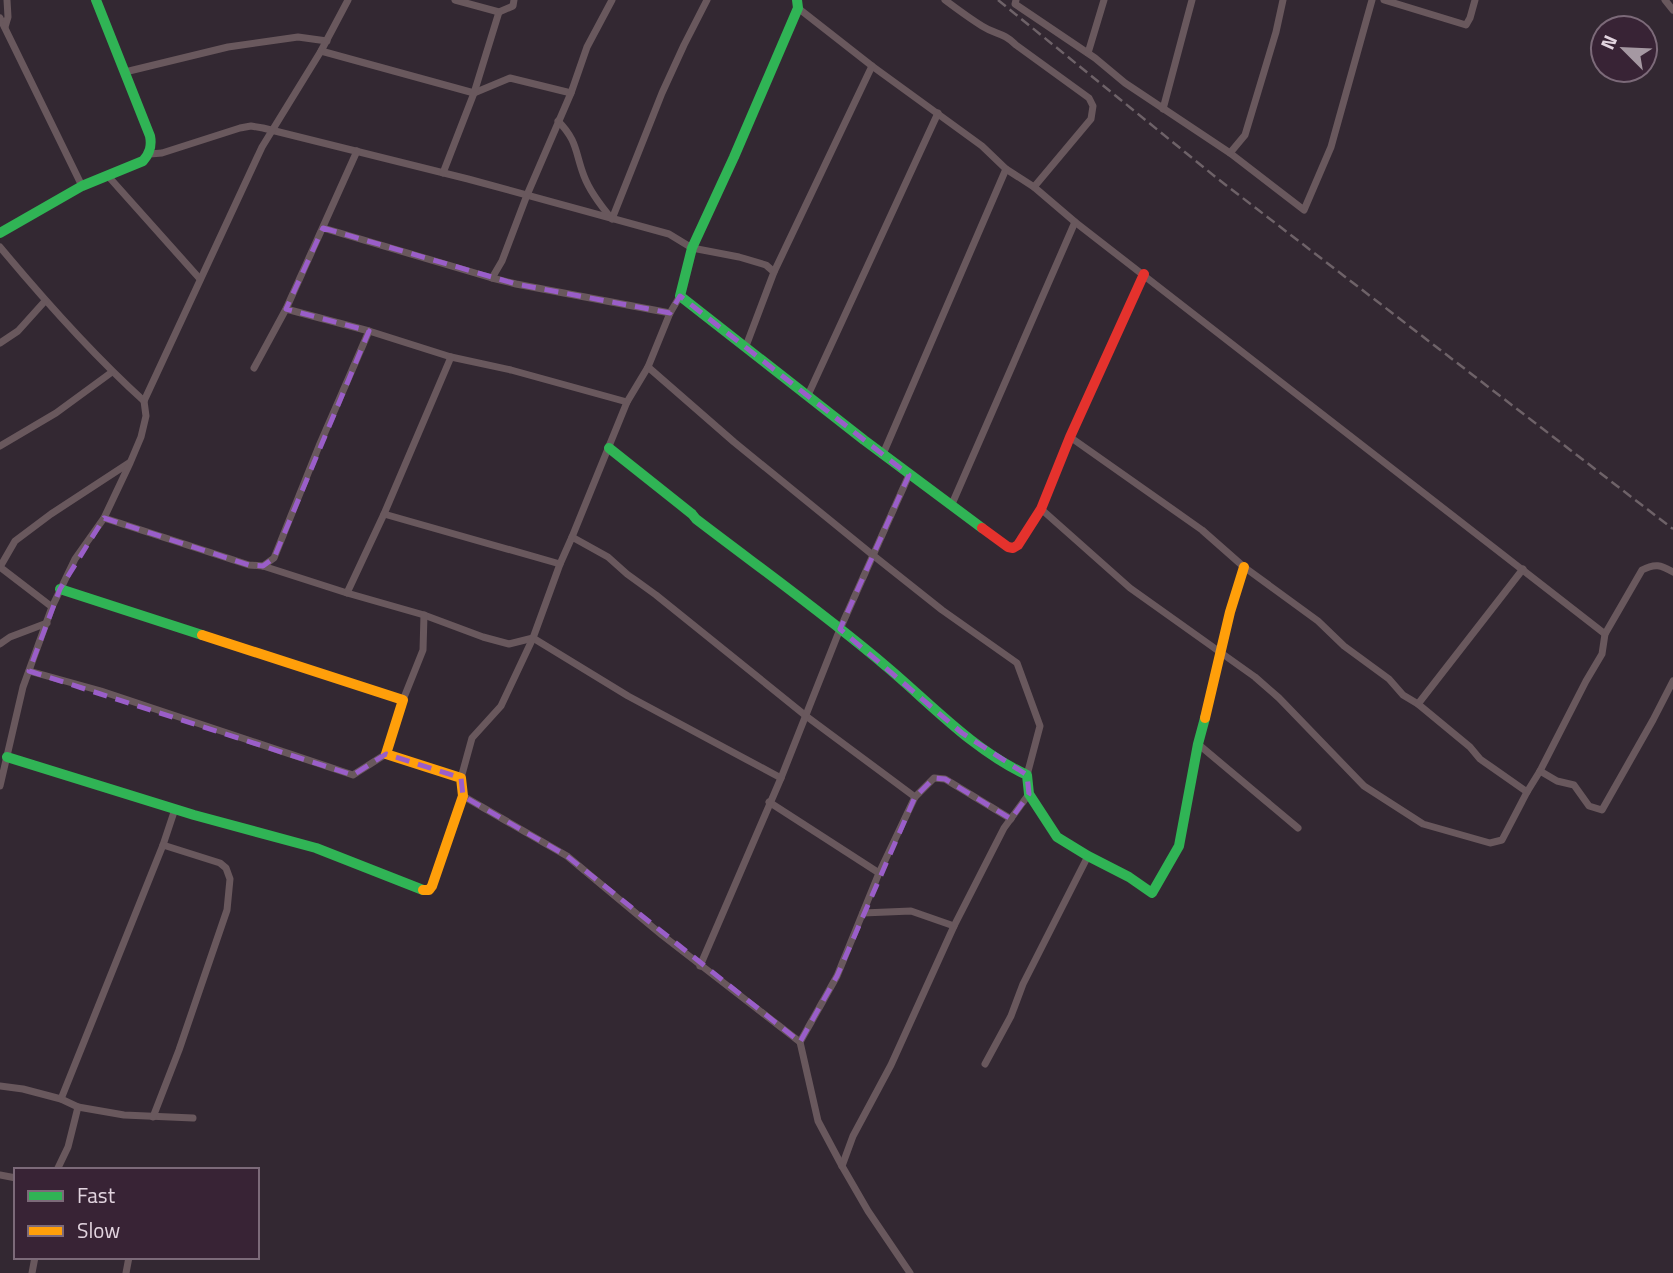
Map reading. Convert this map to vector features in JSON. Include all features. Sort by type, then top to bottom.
[{"type":"street","points":[[5,27],[8,17],[7,0]]},
{"type":"street","points":[[0,233],[82,186],[143,161],[150,154],[150,136],[96,0]]},
{"type":"street","points":[[0,786],[23,687],[51,607],[75,559],[104,518],[130,463],[144,426],[144,401],[262,147],[327,41],[348,0]]},
{"type":"street","points":[[456,0],[499,12],[513,6],[514,0]]},
{"type":"street","points":[[492,278],[502,261],[571,93],[587,47],[612,0]]},
{"type":"street","points":[[612,219],[667,81],[707,0]]},
{"type":"street","points":[[944,0],[981,26],[1007,36],[1089,98],[1093,106],[1091,119],[1034,187]]},
{"type":"street","points":[[1016,0],[1015,4],[1088,53],[1125,83],[1230,153],[1304,210],[1331,148],[1372,0]]},
{"type":"street","points":[[1088,53],[1104,0]]},
{"type":"street","points":[[1163,109],[1192,0]]},
{"type":"street","points":[[1230,153],[1245,135],[1276,33],[1283,0]]},
{"type":"street","points":[[1384,0],[1466,25],[1475,0]]},
{"type":"street","points":[[1665,0],[1673,10]]},
{"type":"street","points":[[7,757],[175,809],[316,848],[424,891],[429,890],[463,796],[461,778],[472,738],[501,706],[533,638],[560,564],[627,402],[648,367],[670,313],[680,296],[692,248],[734,157],[798,4],[872,66],[982,146],[1006,169],[1034,187],[1075,222],[1605,634]]},
{"type":"street","points":[[443,173],[474,93],[499,12]]},
{"type":"street","points":[[0,18],[82,186]]},
{"type":"street","points":[[125,72],[228,47],[298,37],[327,41]]},
{"type":"street","points":[[321,51],[474,93],[510,78],[571,93]]},
{"type":"street","points":[[746,346],[774,272],[872,66]]},
{"type":"street","points":[[808,395],[938,113]]},
{"type":"street","points":[[558,121],[576,145],[584,178],[612,219]]},
{"type":"street","points":[[150,154],[162,153],[240,128],[273,130],[669,233],[692,248],[739,257],[766,265],[774,272]]},
{"type":"street","points":[[254,369],[286,309],[357,151]]},
{"type":"street","points":[[883,454],[1006,169]]},
{"type":"street","points":[[108,176],[200,279]]},
{"type":"street","points":[[951,504],[1075,222]]},
{"type":"street","points":[[323,228],[516,284],[670,313]]},
{"type":"street","points":[[0,247],[45,301],[112,372],[144,401]]},
{"type":"street","points":[[680,296],[909,475],[1007,547],[1013,548],[1018,545],[1041,509],[1070,437],[1144,274]]},
{"type":"street","points":[[0,343],[18,331],[45,301]]},
{"type":"street","points":[[286,309],[451,357],[511,370],[627,402]]},
{"type":"street","points":[[263,566],[274,558],[369,331]]},
{"type":"street","points":[[347,593],[451,357]]},
{"type":"street","points":[[648,367],[734,442],[874,556],[1017,663],[1040,726],[1027,775],[1029,793],[1057,837],[1152,892],[1179,846],[1198,744],[1230,612],[1244,567]]},
{"type":"street","points":[[0,446],[56,413],[112,372]]},
{"type":"street","points":[[1070,437],[1202,530],[1244,567],[1318,621],[1344,646],[1389,678],[1403,695],[1418,704],[1480,759],[1527,792]]},
{"type":"street","points":[[609,448],[695,519],[840,629],[962,733],[1027,775]]},
{"type":"street","points":[[51,607],[0,568],[15,541],[51,514],[130,463]]},
{"type":"street","points":[[700,966],[781,778],[840,629],[909,475]]},
{"type":"street","points":[[1041,509],[1130,588],[1255,677],[1279,698],[1364,786],[1423,824],[1490,843],[1502,840],[1602,654],[1605,634],[1642,570],[1650,565],[1658,565],[1673,572]]},
{"type":"street","points":[[384,514],[560,564]]},
{"type":"street","points":[[104,518],[249,565],[263,566],[424,615],[509,644],[533,638],[628,696],[781,778]]},
{"type":"street","points":[[572,537],[608,556],[626,574],[806,716],[915,797]]},
{"type":"street","points":[[1418,704],[1523,569]]},
{"type":"street","points":[[60,589],[403,700]]},
{"type":"street","points":[[29,671],[101,691],[353,775],[386,754],[423,650],[424,615]]},
{"type":"street","points":[[0,644],[47,623]]},
{"type":"street","points":[[1540,771],[1557,781],[1574,785],[1589,806],[1602,810],[1673,681]]},
{"type":"street","points":[[1198,744],[1298,828]]},
{"type":"street","points":[[386,754],[461,778]]},
{"type":"street","points":[[800,1042],[837,976],[879,873],[915,797],[934,778],[945,779],[1011,819]]},
{"type":"street","points":[[842,1166],[853,1136],[891,1065],[954,926],[1003,828],[1029,793]]},
{"type":"street","points":[[463,796],[567,856],[700,966],[800,1042],[818,1121],[868,1211],[910,1273]]},
{"type":"street","points":[[769,802],[879,873]]},
{"type":"street","points":[[61,1099],[175,809]]},
{"type":"street","points":[[153,1117],[179,1050],[226,910],[230,879],[226,868],[220,863],[163,845]]},
{"type":"street","points":[[985,1064],[1088,856]]},
{"type":"street","points":[[863,913],[911,911],[954,926]]},
{"type":"street","points":[[0,1086],[61,1099],[78,1107],[124,1115],[193,1118]]},
{"type":"street","points":[[58,1168],[68,1147],[78,1107]]},
{"type":"highlighted area","points":[[323,228],[516,284],[670,313],[680,296],[909,475],[840,629],[962,733],[1027,775],[1029,794],[1011,819],[945,779],[934,778],[915,797],[837,976],[800,1042],[567,856],[463,796],[461,778],[386,754],[353,775],[29,671],[60,589],[104,518],[249,565],[263,566],[274,558],[369,331],[286,309]]},
{"type":"railway","points":[[998,0],[1218,179],[1673,529]]},
{"type":"traffic: fast","points":[[0,233],[82,186],[143,161],[149,152],[150,136],[96,0]]},
{"type":"traffic: fast","points":[[797,0],[798,8],[692,248],[680,296],[864,440],[982,528]]},
{"type":"traffic: fast","points":[[609,448],[696,519],[817,610],[971,740],[1007,765],[1027,775],[1029,794],[1057,837],[1129,877],[1152,893],[1179,846],[1205,718]]},
{"type":"traffic: fast","points":[[60,589],[202,635]]},
{"type":"traffic: fast","points":[[7,757],[194,815],[316,848],[423,890]]},
{"type":"traffic: slow","points":[[1205,718],[1230,612],[1244,567]]},
{"type":"traffic: slow","points":[[202,635],[403,700],[386,754],[461,778],[463,796],[432,886],[429,890],[423,890]]},
{"type":"traffic: jam","points":[[982,528],[1013,548],[1018,545],[1041,509],[1070,437],[1144,274]]}]
